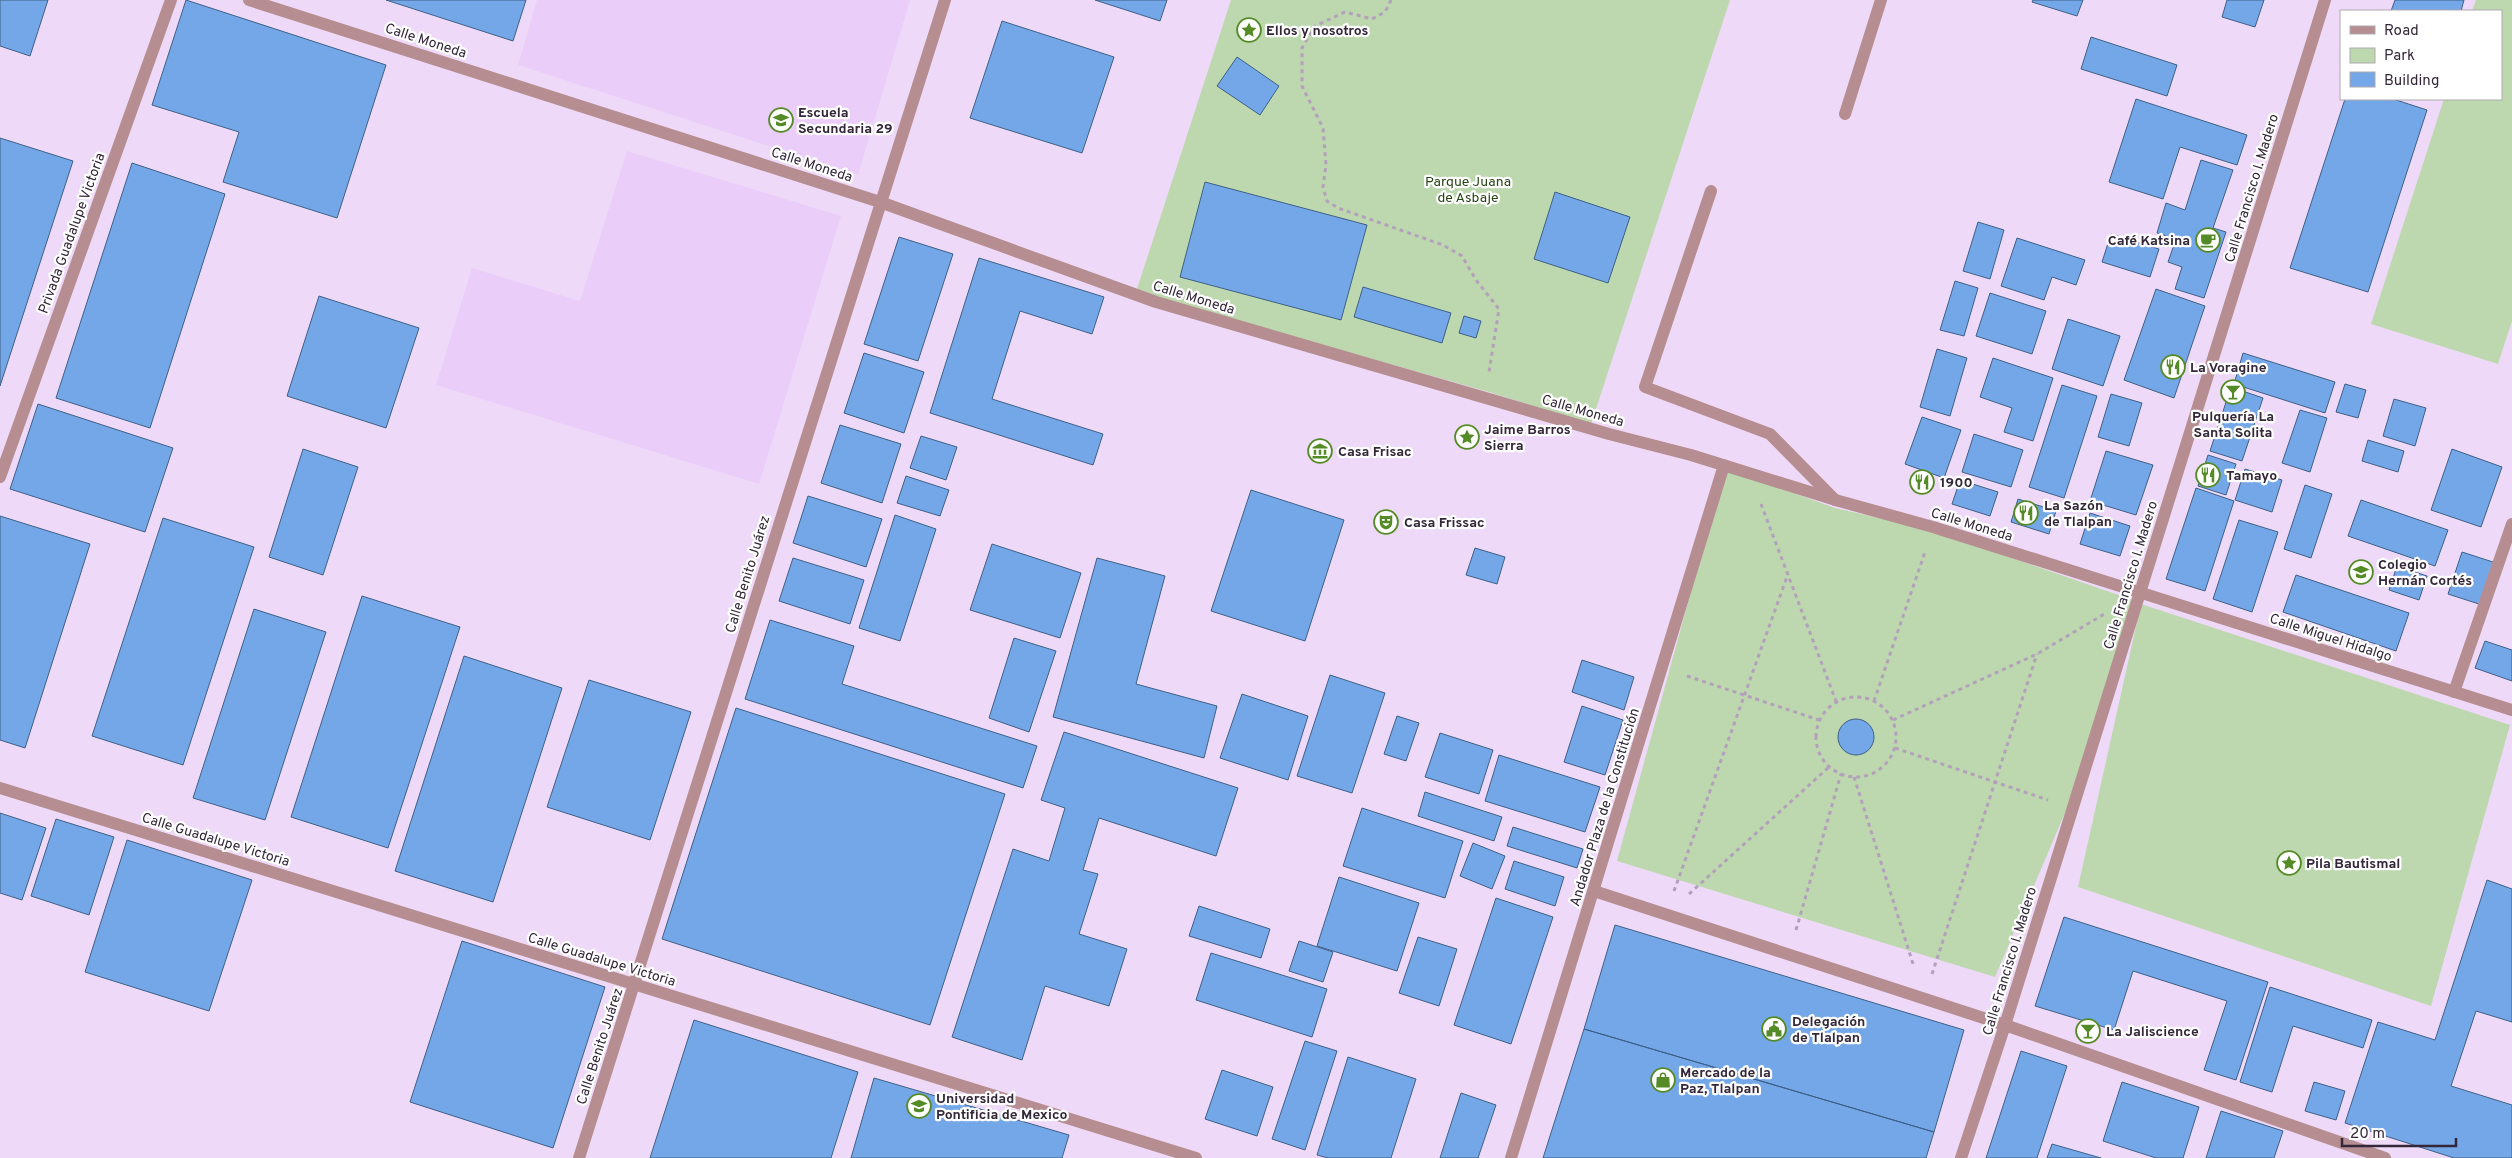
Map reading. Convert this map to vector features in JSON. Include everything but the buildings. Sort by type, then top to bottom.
[{"type":"street","name":"Privada Guadalupe Victoria","points":[[0,477],[171,0]]},
{"type":"street","name":"Calle Moneda","points":[[249,0],[880,202],[1156,302],[1724,465],[1835,500],[1933,527],[2141,592]]},
{"type":"street","name":"Calle Benito Juárez","points":[[579,1158],[945,0]]},
{"type":"street","points":[[1845,114],[1881,0]]},
{"type":"street","name":"Calle Francisco I. Madero","points":[[1961,1158],[2073,809],[2325,0]]},
{"type":"street","points":[[1711,191],[1645,387],[1770,434],[1835,500]]},
{"type":"street","name":"Andador Plaza de la Constitución","points":[[1511,1158],[1724,465]]},
{"type":"street","points":[[2454,692],[2512,524]]},
{"type":"street","name":"Calle Miguel Hidalgo","points":[[2141,592],[2512,710]]},
{"type":"street","name":"Calle Guadalupe Victoria","points":[[0,788],[1196,1158]]},
{"type":"street","points":[[1594,891],[2005,1025],[2385,1158]]},
{"type":"path","points":[[1391,0],[1385,12],[1372,19],[1345,12],[1315,26],[1302,48],[1302,86],[1323,128],[1326,165],[1323,187],[1328,201],[1338,208],[1444,245],[1462,256],[1476,280],[1499,309],[1485,396]]},
{"type":"path","points":[[1749,474],[1836,701]]},
{"type":"path","points":[[1874,701],[1933,527]]},
{"type":"path","points":[[1666,915],[1788,574]]},
{"type":"path","points":[[1893,720],[2037,654],[2141,592]]},
{"type":"path","points":[[1924,999],[2037,654]]},
{"type":"path","points":[[1662,668],[1819,720]]},
{"type":"path","points":[[1849,697],[1862,697],[1874,701],[1885,709],[1893,720],[1897,734],[1895,748],[1889,760],[1880,769],[1868,775],[1854,777],[1841,774],[1829,767],[1821,757],[1817,745],[1816,732],[1819,720],[1836,701],[1849,697]]},
{"type":"path","points":[[1895,748],[2073,809]]},
{"type":"path","points":[[1666,915],[1829,767]]},
{"type":"path","points":[[1789,955],[1841,774]]},
{"type":"path","points":[[1854,777],[1924,999]]},
{"type":"shaded area","name":"Escuela Secundaria 29","points":[[537,0],[910,0],[858,175],[518,65]]},
{"type":"shaded area","points":[[627,151],[841,216],[759,484],[436,385],[472,268],[580,301]]},
{"type":"green space","name":"Parque Juana de Asbaje","points":[[1231,0],[1730,0],[1591,424],[1489,392],[1136,292]]},
{"type":"green space","points":[[2476,0],[2512,0],[2512,321],[2498,364],[2371,324],[2444,100],[2502,100],[2502,10],[2472,10]]},
{"type":"green space","points":[[1725,468],[1835,508],[1931,530],[2133,600],[2067,808],[1995,977],[1617,861]]},
{"type":"green space","points":[[2141,604],[2510,725],[2431,1006],[2078,887]]},
{"type":"place","name":"Ellos y nosotros","points":[[1249,30]]},
{"type":"place","name":"Escuela Secundaria 29","points":[[781,120]]},
{"type":"place","name":"Café Katsina","points":[[2208,240]]},
{"type":"place","name":"La Voragine","points":[[2173,367]]},
{"type":"place","name":"Pulquería La Santa Solita","points":[[2233,392]]},
{"type":"place","name":"Jaime Barros Sierra","points":[[1467,437]]},
{"type":"place","name":"Casa Frisac","points":[[1320,451]]},
{"type":"place","name":"Tamayo","points":[[2208,475]]},
{"type":"place","name":"1900","points":[[1922,482]]},
{"type":"place","name":"La Sazón de Tlalpan","points":[[2026,513]]},
{"type":"place","name":"Casa Frissac","points":[[1386,522]]},
{"type":"place","name":"Colegio Hernán Cortés","points":[[2361,572]]},
{"type":"place","name":"Pila Bautismal","points":[[2289,863]]},
{"type":"place","name":"Delegación de Tlalpan","points":[[1774,1029]]},
{"type":"place","name":"La Jaliscience","points":[[2088,1031]]},
{"type":"place","name":"Mercado de la Paz, Tlalpan","points":[[1663,1080]]},
{"type":"place","name":"Universidad Pontificia de Mexico","points":[[919,1106]]}]
